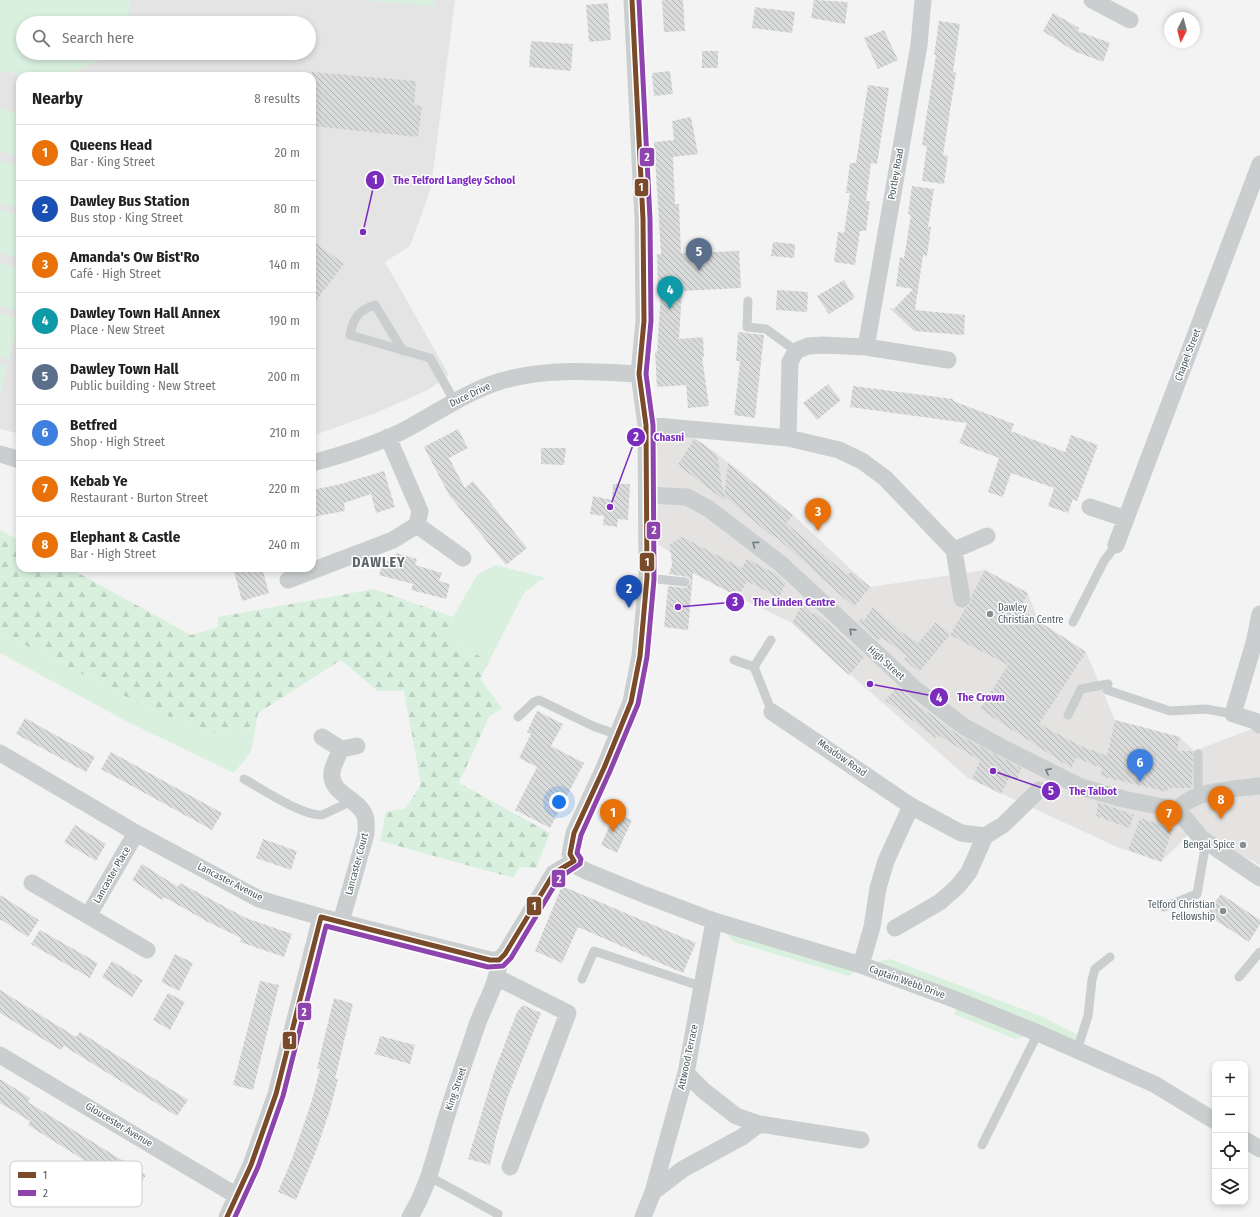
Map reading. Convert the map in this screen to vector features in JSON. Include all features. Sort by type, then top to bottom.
[{"type":"street","points":[[499,960],[513,942],[554,873],[580,866],[570,854],[574,833],[618,735],[634,690],[640,656],[648,578],[647,495],[646,425],[639,374],[644,321],[643,219],[632,0]]},
{"type":"street","name":"Portley Road","points":[[866,347],[919,45],[923,0]]},
{"type":"street","points":[[1092,0],[1130,20]]},
{"type":"street","name":"Chapel Street","points":[[1116,545],[1260,164]]},
{"type":"street","points":[[788,438],[790,362],[796,351],[808,346],[866,347],[948,360]]},
{"type":"street","name":"Duce Drive","points":[[316,462],[358,449],[388,437],[455,402],[494,384],[533,374],[594,371],[639,374]]},
{"type":"street","points":[[646,425],[788,438],[839,450],[862,461],[885,478],[954,550],[962,599]]},
{"type":"street","points":[[316,563],[393,540],[417,524],[420,511],[388,437]]},
{"type":"street","points":[[0,454],[16,459]]},
{"type":"street","name":"High Street","points":[[647,495],[687,497],[708,509],[781,564],[893,669],[963,726],[1001,747],[1081,787],[1123,799],[1178,810]]},
{"type":"street","points":[[1090,507],[1126,519]]},
{"type":"street","points":[[417,524],[463,558]]},
{"type":"street","points":[[954,550],[987,536]]},
{"type":"street","points":[[288,580],[301,572]]},
{"type":"street","points":[[1260,614],[1254,643],[1233,714],[1255,721],[1260,725]]},
{"type":"street","name":"Meadow Road","points":[[772,712],[911,806],[961,833],[985,836]]},
{"type":"street","name":"Lancaster Court","points":[[322,737],[349,747],[332,773],[333,782],[338,790],[352,801],[364,814],[366,834],[341,922]]},
{"type":"street","name":"Lancaster Avenue","points":[[0,753],[136,833],[260,899],[341,922],[490,960],[499,960]]},
{"type":"street","points":[[1260,786],[1206,793],[1182,804],[1178,810],[1206,842],[1260,878]]},
{"type":"street","points":[[896,928],[940,902],[958,886],[969,872],[985,836],[1004,825],[1038,790]]},
{"type":"street","points":[[861,965],[872,927],[878,888],[886,861],[911,806]]},
{"type":"street","name":"Lancaster Place","points":[[88,916],[136,833]]},
{"type":"street","name":"Captain Webb Drive","points":[[580,866],[645,895],[714,921],[861,965],[1038,1033],[1154,1084],[1212,1119]]},
{"type":"street","points":[[32,883],[147,950]]},
{"type":"street","points":[[228,1217],[253,1158],[276,1094],[322,917]]},
{"type":"street","name":"Attwood Terrace","points":[[643,1217],[654,1192],[686,1074],[714,921]]},
{"type":"street","name":"King Street","points":[[410,1217],[422,1196],[430,1177],[442,1131],[484,1006],[499,970],[499,960]]},
{"type":"street","points":[[496,977],[568,1013],[510,1167]]},
{"type":"street","name":"Gloucester Avenue","points":[[0,1055],[237,1196]]},
{"type":"street","points":[[686,1074],[736,1116],[759,1124],[860,1140]]},
{"type":"street","name":"Attwood Terrace","points":[[654,1192],[683,1169],[742,1137],[759,1124]]},
{"type":"street","points":[[1248,1142],[1260,1149]]},
{"type":"lane","points":[[748,301],[747,327],[766,329],[796,351]]},
{"type":"lane","points":[[403,351],[374,305],[364,308],[352,322],[350,335],[403,351],[430,358],[455,402]]},
{"type":"lane","points":[[1072,622],[1104,561],[1116,545]]},
{"type":"lane","points":[[648,578],[685,582]]},
{"type":"lane","points":[[754,667],[771,640]]},
{"type":"lane","points":[[734,660],[754,667],[772,712]]},
{"type":"lane","points":[[1068,715],[1081,689],[1107,687],[1170,711],[1206,709],[1233,714]]},
{"type":"lane","points":[[518,716],[534,702],[540,700],[593,726],[618,735]]},
{"type":"lane","points":[[1198,754],[1198,797]]},
{"type":"lane","points":[[244,778],[302,811],[317,815],[322,815],[352,801]]},
{"type":"lane","points":[[1164,907],[1197,894],[1206,842]]},
{"type":"lane","points":[[582,979],[594,951],[703,987]]},
{"type":"lane","points":[[1239,977],[1260,952]]},
{"type":"lane","points":[[1077,1050],[1088,1016],[1092,980],[1095,969],[1110,957]]},
{"type":"lane","points":[[982,1145],[1038,1033]]},
{"type":"lane","points":[[430,1177],[498,1214],[497,1217]]},
{"type":"shaded area","points":[[65,0],[455,0],[431,188],[410,246],[385,262],[449,375],[428,390],[376,413],[316,435],[316,72],[72,72],[97,60],[316,60],[316,16],[93,16]]},
{"type":"shaded area","points":[[0,71],[16,74],[16,433],[0,429]]},
{"type":"shaded area","points":[[651,426],[695,438],[740,471],[793,515],[870,587],[985,570],[1028,593],[1038,621],[1086,652],[1115,720],[1180,737],[1194,751],[1254,728],[1260,733],[1260,865],[1194,829],[1161,862],[1117,847],[968,778],[792,623],[738,597],[653,541]]},
{"type":"green space","points":[[0,0],[130,0],[129,16],[16,16],[16,60],[96,60],[80,69],[71,72],[16,73],[0,71]]},
{"type":"green space","points":[[365,0],[435,0],[434,6]]},
{"type":"green space","points":[[0,108],[16,113],[16,156],[0,151]]},
{"type":"green space","points":[[0,161],[16,165],[16,208],[0,203]]},
{"type":"green space","points":[[0,210],[16,215],[16,258],[0,253]]},
{"type":"green space","points":[[0,263],[16,267],[16,310],[0,306]]},
{"type":"green space","points":[[0,313],[16,318],[16,334],[9,359],[0,356]]},
{"type":"green space","points":[[0,365],[7,367],[0,394]]},
{"type":"green space","points":[[0,530],[16,539],[16,572],[76,572],[191,635],[218,627],[218,617],[374,589],[453,617],[447,639],[489,661],[480,679],[502,708],[489,717],[459,783],[550,833],[536,868],[519,867],[514,878],[380,841],[386,812],[406,808],[421,784],[404,691],[378,691],[341,660],[258,713],[255,731],[209,733],[146,707],[0,632]]},
{"type":"green space","points":[[495,565],[546,578],[539,581],[524,593],[489,661],[447,639],[453,617],[477,575]]},
{"type":"green space","points":[[0,632],[146,707],[209,733],[255,731],[251,752],[234,773],[128,722],[0,653]]},
{"type":"green space","points":[[714,921],[861,965],[890,959],[1043,1017],[1082,1037],[1077,1050],[1038,1033],[1015,1039],[954,1014],[959,1001],[862,965],[849,976],[734,942]]},
{"type":"building","points":[[662,0],[683,0],[685,31],[664,32]]},
{"type":"building","points":[[814,0],[848,2],[845,24],[811,18]]},
{"type":"building","points":[[608,3],[611,40],[589,42],[586,5]]},
{"type":"building","points":[[755,7],[795,12],[792,33],[752,28]]},
{"type":"building","points":[[1053,13],[1079,28],[1078,31],[1110,43],[1103,62],[1074,51],[1043,31]]},
{"type":"building","points":[[939,21],[960,24],[953,72],[956,73],[943,155],[948,156],[944,184],[922,181],[927,146],[922,145],[936,55],[934,55]]},
{"type":"building","points":[[884,30],[898,60],[878,69],[864,38]]},
{"type":"building","points":[[531,41],[573,44],[571,71],[529,67]]},
{"type":"building","points":[[702,51],[718,51],[718,68],[702,68]]},
{"type":"building","points":[[670,71],[673,94],[654,96],[652,73]]},
{"type":"building","points":[[316,72],[416,81],[414,105],[422,106],[418,137],[316,126]]},
{"type":"building","points":[[868,85],[889,88],[877,164],[871,163],[866,201],[870,201],[866,231],[860,231],[855,265],[834,262],[838,232],[844,233],[850,193],[846,193],[850,163],[856,163]]},
{"type":"building","points":[[691,117],[698,154],[673,157],[675,204],[679,204],[681,253],[739,251],[741,288],[682,291],[679,339],[703,337],[704,357],[702,357],[709,406],[688,408],[686,385],[657,387],[655,352],[657,352],[661,292],[658,292],[657,254],[661,254],[654,142],[674,140],[672,121]]},
{"type":"building","points":[[912,186],[934,189],[928,227],[931,227],[927,256],[923,255],[915,310],[965,315],[964,335],[914,331],[890,308],[894,309],[913,289],[896,286],[900,257],[904,258],[911,215],[908,214]]},
{"type":"building","points":[[773,242],[795,244],[794,258],[771,256]]},
{"type":"building","points":[[316,243],[344,264],[316,301]]},
{"type":"building","points":[[844,280],[855,298],[829,314],[817,296]]},
{"type":"building","points":[[777,290],[808,292],[807,312],[776,310]]},
{"type":"building","points":[[738,332],[764,335],[755,418],[734,415],[740,361],[736,361]]},
{"type":"building","points":[[828,384],[841,400],[817,420],[803,403]]},
{"type":"building","points":[[853,386],[953,399],[953,401],[1014,424],[1011,431],[1065,452],[1071,435],[1098,445],[1077,501],[1073,499],[1068,513],[1048,506],[1054,488],[1011,473],[1003,497],[988,492],[999,458],[959,443],[967,423],[850,407]]},
{"type":"building","points":[[458,429],[468,448],[449,458],[465,488],[473,481],[527,548],[506,565],[449,495],[424,447]]},
{"type":"building","points":[[694,439],[717,454],[725,501],[678,465]]},
{"type":"building","points":[[541,448],[566,448],[564,465],[541,464]]},
{"type":"building","points":[[728,463],[793,515],[786,523],[847,575],[851,571],[870,587],[854,607],[775,536],[774,538],[724,496]]},
{"type":"building","points":[[384,471],[395,507],[376,513],[371,494],[344,503],[345,511],[316,516],[316,489],[337,485]]},
{"type":"building","points":[[613,484],[630,484],[628,520],[618,519],[617,527],[603,525],[604,516],[590,514],[593,496],[612,500]]},
{"type":"building","points":[[682,537],[742,568],[747,559],[778,575],[786,583],[779,598],[747,581],[738,597],[693,573],[688,630],[664,627],[668,586],[685,588],[691,583],[688,577],[669,574],[672,565],[670,544]]},
{"type":"building","points":[[396,553],[417,559],[415,565],[442,573],[439,581],[450,584],[446,599],[411,590],[413,584],[379,575],[384,560],[393,563]]},
{"type":"building","points":[[985,570],[1028,593],[1020,609],[1086,652],[1039,724],[1081,746],[1107,756],[1115,720],[1180,737],[1177,751],[1193,751],[1192,788],[1168,788],[1167,792],[1101,776],[1102,768],[1076,758],[1071,768],[980,709],[1008,665],[950,635],[965,609],[971,603],[972,595]]},
{"type":"building","points":[[234,572],[263,572],[269,593],[242,601]]},
{"type":"building","points":[[802,604],[812,614],[815,612],[865,656],[849,675],[792,623]]},
{"type":"building","points":[[873,607],[901,632],[918,643],[936,622],[950,635],[919,672],[904,659],[907,656],[881,637],[878,641],[858,622],[861,618],[864,620]]},
{"type":"building","points":[[898,687],[913,701],[957,734],[1021,768],[1017,780],[1010,776],[1001,794],[972,779],[980,761],[938,735],[936,738],[885,700]]},
{"type":"building","points":[[537,711],[563,724],[551,746],[584,763],[550,828],[515,810],[537,767],[519,758],[531,734],[527,732]]},
{"type":"building","points":[[25,718],[95,757],[86,772],[16,734]]},
{"type":"building","points":[[111,752],[222,813],[212,830],[101,769]]},
{"type":"building","points":[[1098,802],[1134,815],[1129,828],[1096,816]]},
{"type":"building","points":[[615,813],[632,820],[617,853],[601,845]]},
{"type":"building","points":[[1140,818],[1173,829],[1161,862],[1128,850]]},
{"type":"building","points":[[75,825],[106,844],[96,861],[64,842]]},
{"type":"building","points":[[263,839],[297,851],[291,870],[256,858]]},
{"type":"building","points":[[142,864],[178,887],[180,883],[246,918],[292,934],[284,957],[240,942],[241,938],[208,922],[164,897],[162,900],[132,880]]},
{"type":"building","points":[[562,886],[696,943],[683,973],[578,927],[562,963],[535,951]]},
{"type":"building","points":[[1221,894],[1260,920],[1260,924],[1249,942],[1206,914]]},
{"type":"building","points":[[0,895],[39,920],[28,937],[0,919]]},
{"type":"building","points":[[40,930],[98,963],[90,978],[31,944]]},
{"type":"building","points":[[175,954],[193,963],[179,991],[161,982]]},
{"type":"building","points":[[112,961],[143,980],[132,997],[102,977]]},
{"type":"building","points":[[260,981],[279,985],[253,1090],[233,1085]]},
{"type":"building","points":[[0,990],[76,1037],[80,1032],[188,1100],[177,1116],[64,1046],[61,1050],[0,1013]]},
{"type":"building","points":[[168,993],[185,1002],[170,1030],[153,1020]]},
{"type":"building","points":[[334,998],[353,1004],[335,1079],[338,1079],[330,1110],[315,1154],[296,1200],[278,1192],[292,1159],[312,1100],[320,1069],[317,1068]]},
{"type":"building","points":[[523,1005],[541,1013],[508,1096],[496,1137],[490,1165],[468,1159],[494,1072],[517,1012]]},
{"type":"building","points":[[380,1036],[415,1045],[410,1064],[375,1054]]},
{"type":"building","points":[[0,1079],[30,1098],[28,1102],[123,1161],[85,1161],[28,1125],[30,1121],[0,1103]]},
{"type":"building","points":[[142,1173],[146,1175],[142,1181]]},
{"type":"transit line","name":"1","points":[[227,1217],[251,1165],[276,1094],[321,917],[490,960],[499,960],[505,954],[554,873],[574,861],[570,854],[574,833],[604,768],[631,702],[640,656],[647,578],[646,425],[639,374],[644,321],[643,219],[632,0]]},
{"type":"transit line","name":"2","points":[[235,1217],[258,1167],[283,1096],[326,926],[488,967],[503,966],[511,958],[559,878],[580,864],[581,859],[577,853],[581,835],[638,704],[647,657],[654,579],[653,425],[646,374],[651,321],[650,219],[639,0]]},
{"type":"place","name":"The Telford Langley School","points":[[363,232]]},
{"type":"place","name":"Dawley Town Hall","points":[[699,271]]},
{"type":"place","name":"Dawley Town Hall Annex","points":[[670,309]]},
{"type":"place","name":"Chasni","points":[[610,507]]},
{"type":"place","name":"Amanda's Ow Bist'Ro","points":[[818,531]]},
{"type":"place","name":"The Linden Centre","points":[[678,607]]},
{"type":"place","name":"Dawley Bus Station","points":[[629,608]]},
{"type":"place","name":"Dawley Christian Centre","points":[[990,614]]},
{"type":"place","name":"The Crown","points":[[870,684]]},
{"type":"place","name":"The Talbot","points":[[993,771]]},
{"type":"place","name":"Betfred","points":[[1140,782]]},
{"type":"place","name":"Elephant & Castle","points":[[1221,819]]},
{"type":"place","name":"Queens Head","points":[[613,832]]},
{"type":"place","name":"Kebab Ye","points":[[1169,833]]},
{"type":"place","name":"Bengal Spice","points":[[1243,845]]},
{"type":"place","name":"Telford Christian Fellowship","points":[[1223,911]]},
{"type":"district","name":"DAWLEY","points":[[379,562]]}]
